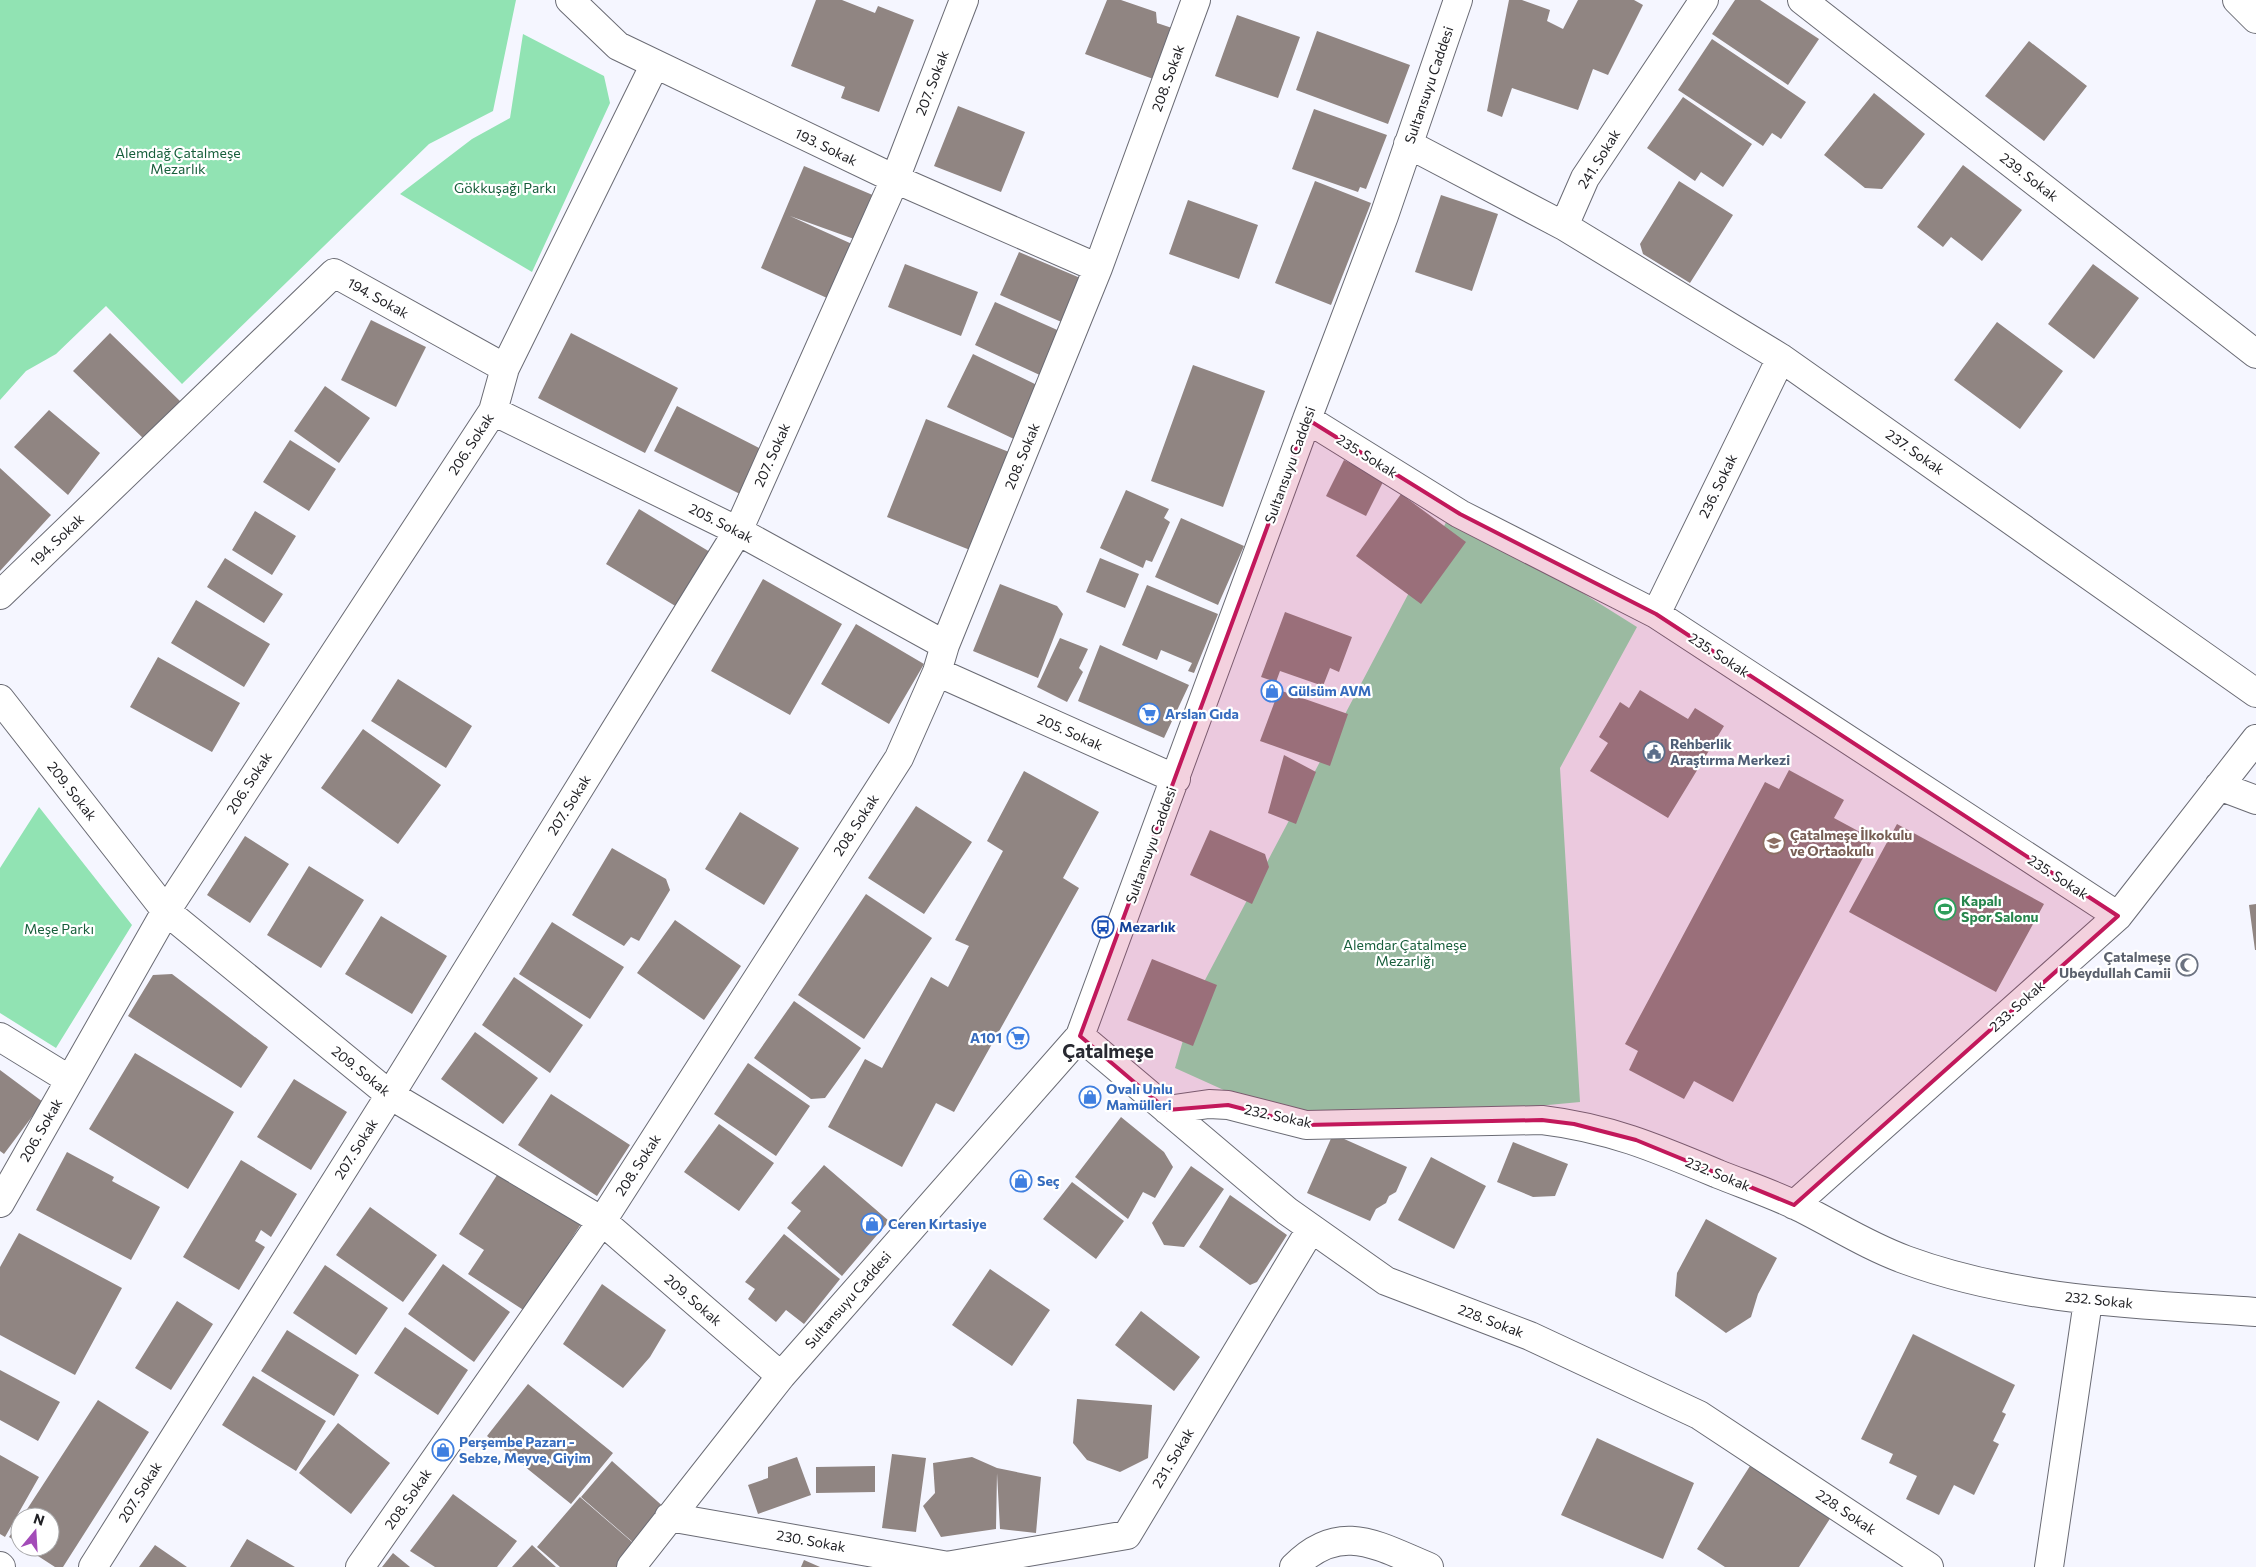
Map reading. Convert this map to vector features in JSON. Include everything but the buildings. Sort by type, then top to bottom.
[{"type":"street","name":"193. Sokak","points":[[570,0],[618,46],[895,180],[1098,268]]},
{"type":"street","name":"207. Sokak","points":[[93,1567],[390,1095],[738,531],[895,180],[964,0]]},
{"type":"street","name":"208. Sokak","points":[[360,1567],[602,1221],[899,758],[936,672],[945,645],[1098,268],[1196,0]]},
{"type":"street","name":"Sultansuyu Caddesi","points":[[631,1567],[669,1516],[781,1376],[1080,1036],[1307,419],[1384,216],[1458,0]]},
{"type":"street","name":"241. Sokak","points":[[1564,226],[1585,178],[1704,0]]},
{"type":"street","name":"239. Sokak","points":[[1802,0],[2256,354]]},
{"type":"street","points":[[2237,0],[2256,19]]},
{"type":"street","points":[[506,368],[655,64]]},
{"type":"street","points":[[1408,144],[1564,226]]},
{"type":"street","name":"237. Sokak","points":[[1564,226],[1781,358],[2256,693]]},
{"type":"street","name":"194. Sokak","points":[[0,595],[334,273],[506,368]]},
{"type":"street","name":"236. Sokak","points":[[1656,614],[1781,358]]},
{"type":"street","name":"206. Sokak","points":[[0,1204],[166,911],[493,411],[506,368]]},
{"type":"street","name":"205. Sokak","points":[[493,411],[738,531],[945,645]]},
{"type":"street","name":"235. Sokak","points":[[1307,419],[1460,514],[1656,614],[2118,916]]},
{"type":"street","name":"205. Sokak","points":[[936,672],[1176,779]]},
{"type":"street","name":"209. Sokak","points":[[0,699],[166,911],[390,1095],[602,1221],[781,1376]]},
{"type":"street","name":"233. Sokak","points":[[1794,1205],[2118,916],[2256,739]]},
{"type":"street","points":[[2219,786],[2256,800]]},
{"type":"street","name":"228. Sokak","points":[[1080,1036],[1287,1211],[1386,1281],[1530,1336],[1699,1415],[1929,1567]]},
{"type":"street","points":[[0,1037],[70,1080]]},
{"type":"street","name":"232. Sokak","points":[[1167,1110],[1209,1104],[1228,1105],[1306,1125],[1542,1120],[1574,1124],[1636,1140],[1794,1205],[1862,1241],[1906,1260],[1951,1275],[2004,1287],[2088,1301],[2256,1312]]},
{"type":"street","name":"231. Sokak","points":[[953,1566],[1127,1535],[1311,1228]]},
{"type":"street","points":[[2049,1567],[2088,1301]]},
{"type":"street","name":"230. Sokak","points":[[669,1516],[953,1566]]},
{"type":"street","points":[[1294,1567],[1308,1553],[1330,1542],[1354,1540],[1381,1548],[1429,1567]]},
{"type":"highlighted area","points":[[1307,419],[1460,514],[1656,614],[2118,916],[1794,1205],[1636,1140],[1574,1124],[1542,1120],[1306,1125],[1228,1105],[1167,1110],[1080,1036]]},
{"type":"green space","name":"Alemdağ Çatalmeşe Mezarlık","points":[[0,0],[516,0],[493,111],[429,144],[182,384],[106,306],[56,354],[26,371],[0,400]]},
{"type":"green space","name":"Gökkuşağı Parkı","points":[[523,34],[604,76],[610,103],[532,272],[400,194],[472,139],[510,118]]},
{"type":"green space","name":"Alemdar Çatalmeşe Mezarlığı","points":[[1452,511],[1637,627],[1560,768],[1580,1102],[1308,1128],[1175,1068],[1195,999]]},
{"type":"green space","name":"Meşe Parkı","points":[[39,807],[132,925],[56,1048],[0,1013],[0,868]]},
{"type":"place","name":"Gülsüm AVM","points":[[1272,691]]},
{"type":"place","name":"Arslan Gıda","points":[[1149,714]]},
{"type":"place","name":"Rehberlik Araştırma Merkezi","points":[[1654,752]]},
{"type":"place","name":"Çatalmeşe İlkokulu ve Ortaokulu","points":[[1774,843]]},
{"type":"place","name":"Kapalı Spor Salonu","points":[[1945,909]]},
{"type":"place","name":"Mezarlık","points":[[1103,927]]},
{"type":"place","name":"Çatalmeşe Ubeydullah Camii","points":[[2187,965]]},
{"type":"place","name":"A101","points":[[1018,1038]]},
{"type":"place","name":"Ovalı Unlu Mamülleri","points":[[1090,1097]]},
{"type":"place","name":"Seç","points":[[1021,1181]]},
{"type":"place","name":"Ceren Kırtasiye","points":[[872,1224]]},
{"type":"place","name":"Perşembe Pazarı - Sebze, Meyve, Giyim","points":[[443,1450]]},
{"type":"district","name":"Çatalmeşe","points":[[1108,1051]]}]
